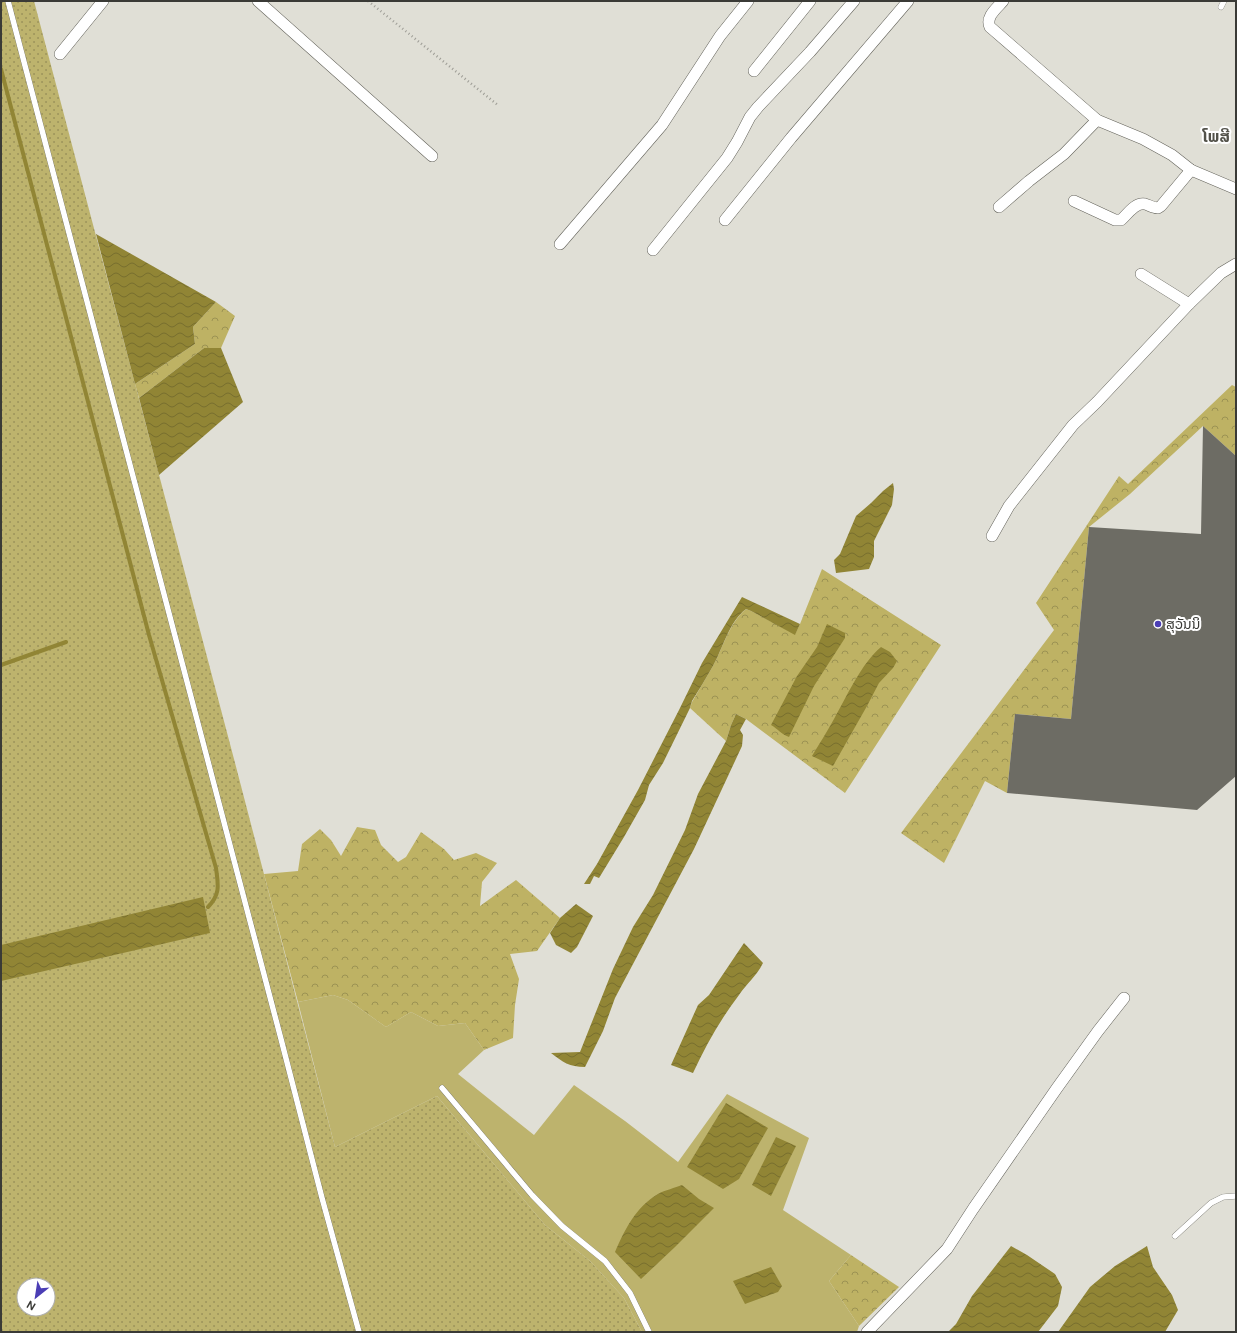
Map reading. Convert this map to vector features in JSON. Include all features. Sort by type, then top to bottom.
[{"type":"street","points":[[60,54],[103,1]]},
{"type":"street","points":[[258,1],[432,156]]},
{"type":"street","points":[[560,244],[662,126],[720,36],[748,1]]},
{"type":"street","points":[[754,71],[810,1]]},
{"type":"street","points":[[653,250],[727,158],[750,117],[758,107],[810,52],[854,1]]},
{"type":"street","points":[[725,220],[791,138],[908,1]]},
{"type":"street","points":[[1003,1],[988,19],[990,27],[1097,120],[1143,139],[1172,155],[1191,170],[1236,189]]},
{"type":"street","points":[[999,207],[1064,154],[1097,120]]},
{"type":"street","points":[[1074,201],[1115,220],[1121,220],[1135,206],[1140,204],[1158,208],[1161,206],[1191,170]]},
{"type":"street","points":[[992,536],[1009,506],[1073,425],[1097,402],[1189,304],[1221,273],[1236,264]]},
{"type":"street","points":[[1141,274],[1189,304]]},
{"type":"street","points":[[867,1332],[947,1249],[1057,1088],[1124,998]]},
{"type":"lane","points":[[8,1],[322,1198],[359,1332]]},
{"type":"lane","points":[[1221,7],[1224,1]]},
{"type":"lane","points":[[442,1088],[532,1195],[562,1226],[605,1261],[630,1293],[649,1332]]},
{"type":"lane","points":[[1175,1236],[1211,1203],[1223,1197],[1236,1196]]},
{"type":"path","points":[[368,1],[499,106]]},
{"type":"shaded area","points":[[1,1],[34,1],[335,1147],[437,1096],[545,1225],[590,1261],[624,1298],[642,1332],[1,1332]]},
{"type":"shaded area","points":[[333,995],[348,1000],[386,1027],[411,1012],[438,1026],[465,1023],[484,1050],[458,1074],[534,1135],[574,1085],[625,1121],[678,1162],[727,1094],[809,1138],[783,1210],[851,1255],[829,1281],[859,1326],[857,1332],[642,1332],[624,1298],[590,1261],[545,1225],[437,1096],[335,1147],[298,1002]]},
{"type":"green space","points":[[216,302],[235,316],[221,348],[204,348],[139,398],[135,384],[195,344],[193,327]]},
{"type":"green space","points":[[1232,385],[1236,387],[1236,456],[1203,426],[1130,494],[1089,527],[1071,719],[1015,714],[1007,793],[985,781],[944,863],[901,833],[1054,630],[1036,603],[1119,476],[1128,484]]},
{"type":"green space","points":[[822,569],[941,645],[845,793],[746,719],[736,714],[726,741],[690,708],[713,666],[731,628],[740,615],[746,609],[795,634]]},
{"type":"green space","points":[[357,827],[375,830],[381,845],[398,862],[406,857],[421,832],[444,849],[454,860],[476,853],[497,863],[482,882],[480,906],[516,880],[560,918],[537,951],[510,954],[519,979],[515,1005],[513,1038],[484,1050],[465,1023],[438,1026],[411,1012],[386,1027],[348,1000],[333,995],[298,1002],[264,874],[298,871],[302,844],[320,829],[331,840],[341,856]]},
{"type":"green space","points":[[851,1255],[899,1287],[859,1326],[829,1281]]},
{"type":"water","points":[[96,234],[216,302],[193,327],[195,344],[135,384]]},
{"type":"water","points":[[204,348],[221,348],[243,402],[159,475],[139,398]]},
{"type":"water","points":[[893,483],[894,489],[892,505],[874,541],[874,557],[869,569],[836,573],[834,560],[840,554],[856,516]]},
{"type":"water","points":[[742,597],[800,624],[795,635],[746,609],[740,614],[731,628],[713,666],[692,701],[663,763],[649,785],[645,800],[624,837],[599,878],[594,876],[590,884],[584,884],[597,864],[638,790],[702,663]]},
{"type":"water","points":[[827,624],[845,633],[845,638],[814,686],[789,737],[771,725],[797,676],[817,647]]},
{"type":"water","points":[[881,647],[890,652],[897,661],[893,668],[879,683],[833,766],[812,756],[861,671]]},
{"type":"water","points":[[736,714],[746,719],[740,730],[743,735],[742,746],[694,849],[615,998],[603,1031],[585,1067],[566,1063],[551,1053],[580,1052],[613,969],[633,927],[653,895],[685,830],[698,794],[726,741]]},
{"type":"water","points":[[203,897],[210,933],[1,981],[1,945]]},
{"type":"water","points":[[576,904],[593,916],[577,947],[571,953],[556,945],[550,933],[560,918]]},
{"type":"water","points":[[744,943],[763,963],[732,1004],[708,1043],[693,1073],[671,1065],[698,1005],[709,995]]},
{"type":"water","points":[[726,1103],[768,1128],[739,1179],[723,1189],[687,1167]]},
{"type":"water","points":[[776,1137],[796,1146],[771,1196],[752,1185]]},
{"type":"water","points":[[682,1185],[699,1199],[714,1208],[641,1279],[615,1252],[627,1227],[643,1205],[658,1194]]},
{"type":"water","points":[[1011,1246],[1055,1274],[1062,1287],[1058,1306],[1038,1332],[948,1332],[956,1324],[972,1296]]},
{"type":"water","points":[[1147,1246],[1153,1267],[1172,1295],[1178,1310],[1165,1332],[1058,1332],[1090,1287],[1115,1266]]},
{"type":"water","points":[[771,1267],[782,1286],[778,1292],[745,1304],[733,1281]]},
{"type":"building","name":"ສຸວັນນິ","points":[[1203,426],[1236,456],[1236,776],[1197,810],[1007,793],[1015,714],[1071,719],[1089,527],[1201,534]]},
{"type":"waterway","points":[[1,69],[149,635],[216,868],[218,889],[215,898],[208,907]]},
{"type":"waterway","points":[[1,665],[66,642]]},
{"type":"place","name":"ສຸວັນນິ","points":[[1158,624]]},
{"type":"district","name":"ໂພສີ","points":[[1216,136]]}]
